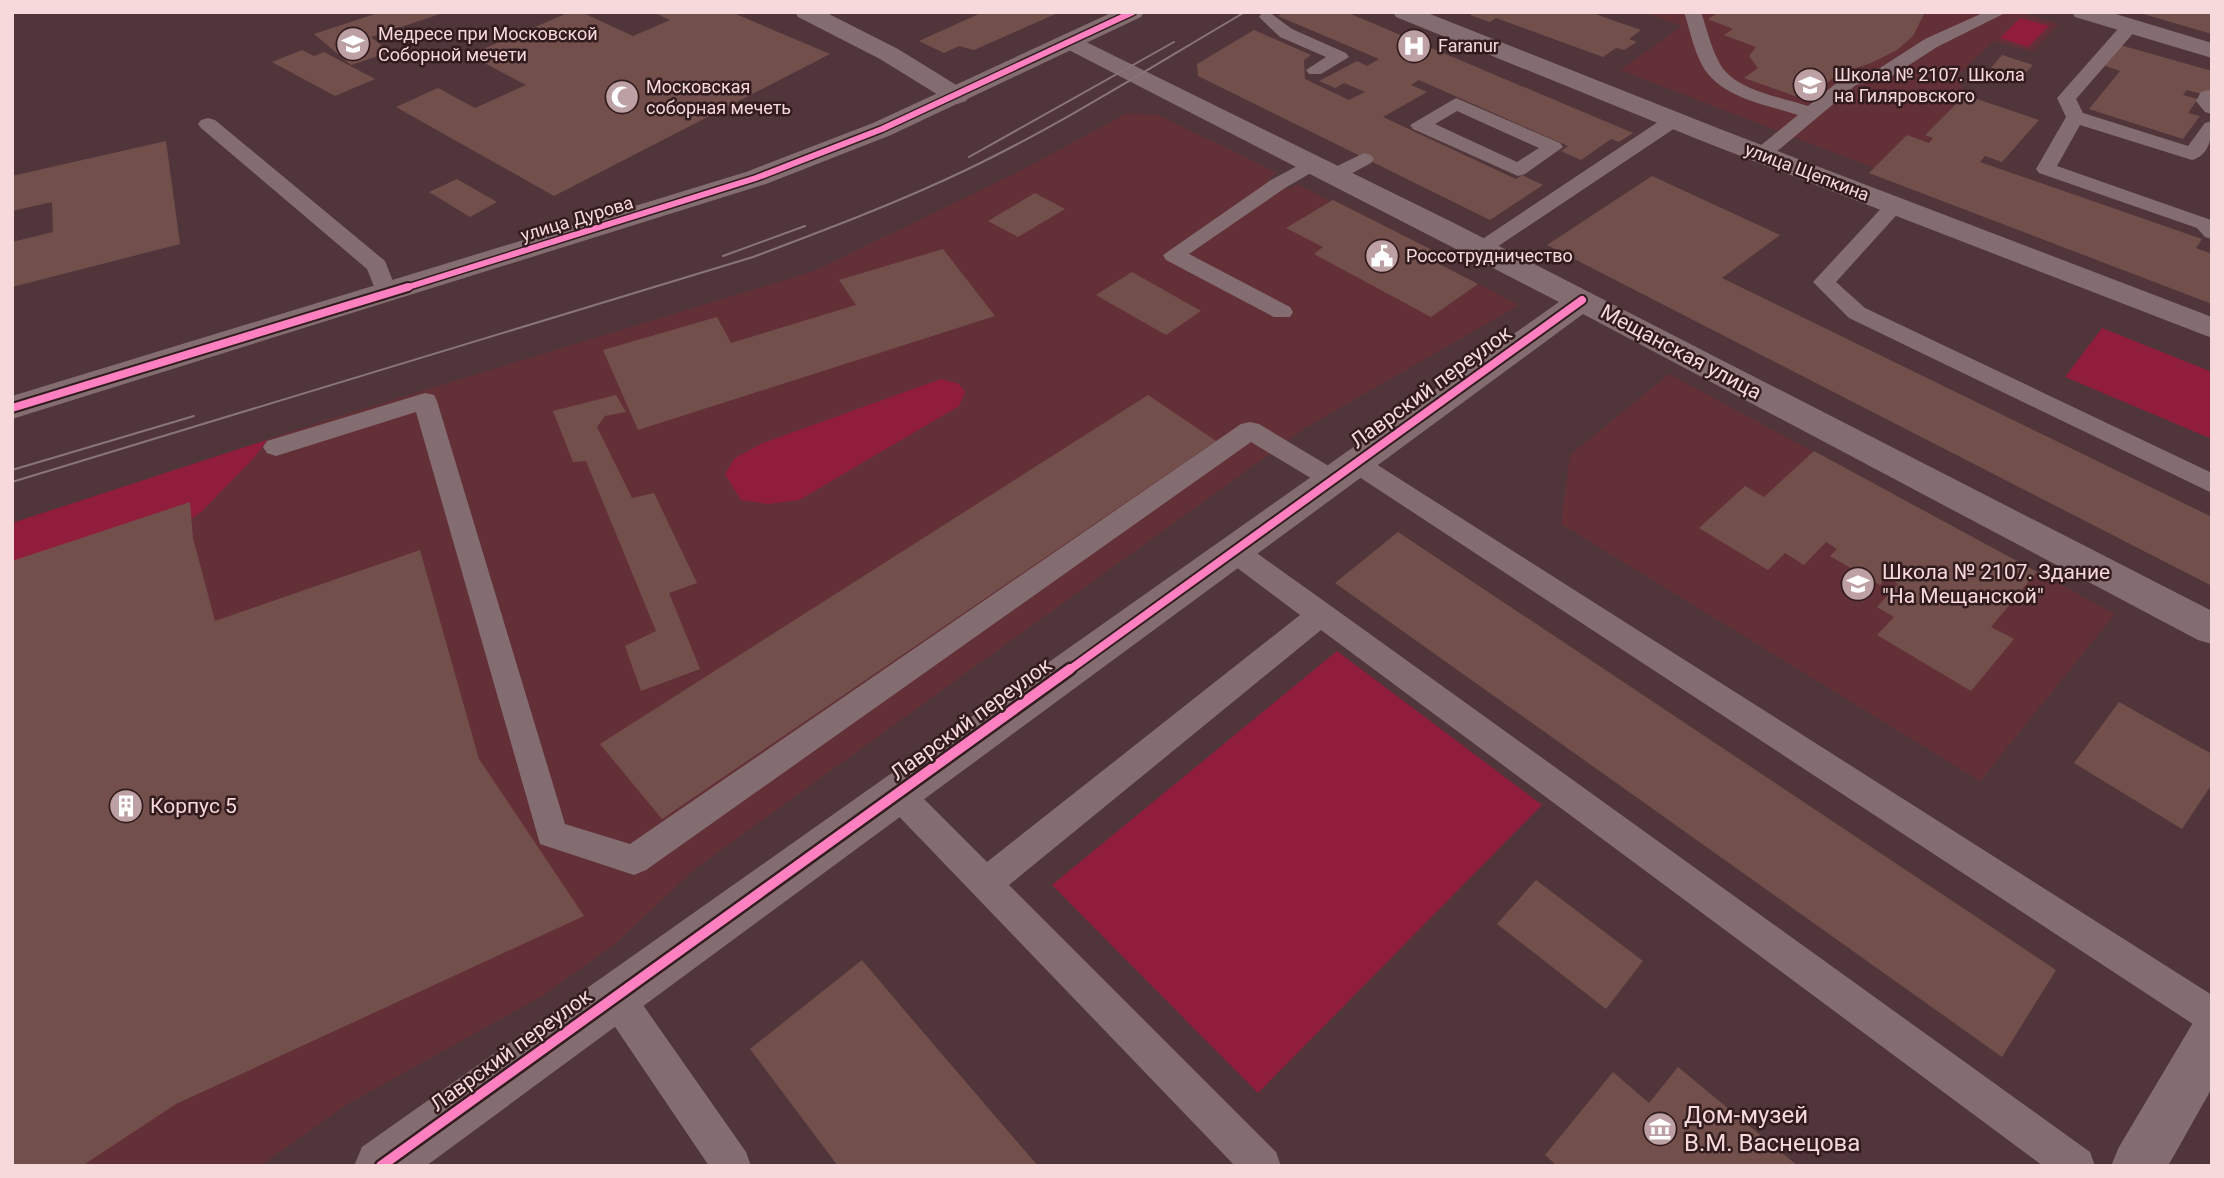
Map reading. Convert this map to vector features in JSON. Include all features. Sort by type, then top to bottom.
[{"type":"street","points":[[806,12],[888,54],[957,96]]},
{"type":"street","name":"улица Дурова","points":[[12,408],[756,178],[882,129],[957,96],[1133,12]]},
{"type":"street","name":"улица Щепкина","points":[[1404,12],[1674,120],[2212,328]]},
{"type":"street","points":[[2087,13],[2212,51]]},
{"type":"street","name":"Мещанская улица","points":[[1070,41],[1338,165],[1480,248],[2212,629]]},
{"type":"street","name":"Лаврский переулок","points":[[381,1166],[1582,300]]},
{"type":"street","points":[[2138,1166],[2212,1039]]},
{"type":"lane","points":[[1692,12],[1707,56],[1721,77],[1745,90],[1811,113]]},
{"type":"lane","points":[[1762,154],[1850,81],[1886,72],[1931,43],[1999,12]]},
{"type":"lane","points":[[1268,17],[1286,33],[1340,57],[1315,70]]},
{"type":"lane","points":[[2130,26],[2066,98],[2075,117],[2192,154],[2212,127]]},
{"type":"lane","points":[[1456,104],[1553,147],[1535,158],[1518,170],[1416,128],[1456,104]]},
{"type":"lane","points":[[2075,117],[2046,169],[2204,224],[2212,233]]},
{"type":"lane","points":[[1480,248],[1674,120]]},
{"type":"lane","points":[[208,124],[377,266],[387,294]]},
{"type":"lane","points":[[1535,158],[1583,180]]},
{"type":"lane","points":[[1282,312],[1174,255],[1278,184],[1338,165]]},
{"type":"lane","points":[[1895,205],[1824,282],[1857,313],[2212,484]]},
{"type":"lane","points":[[276,447],[425,401],[552,834],[634,860],[1250,430],[1344,472],[2212,1016]]},
{"type":"lane","points":[[1234,551],[2076,1166]]},
{"type":"lane","points":[[986,883],[1321,614]]},
{"type":"lane","points":[[898,794],[1262,1166]]},
{"type":"lane","points":[[615,997],[733,1166]]},
{"type":"shaded area","name":"Школа № 2107. Школа на Гиляровского","points":[[1643,12],[2020,12],[2059,24],[2033,52],[1994,41],[1958,75],[1965,95],[1925,135],[1933,138],[1929,143],[1907,136],[1874,168],[1620,70],[1682,26]]},
{"type":"shaded area","points":[[2020,18],[2049,26],[2028,47],[2000,38]]},
{"type":"shaded area","points":[[1127,113],[1159,115],[1277,173],[1268,179],[1289,189],[1298,184],[1330,201],[1333,200],[1450,259],[1442,265],[1519,305],[1307,427],[696,868],[616,943],[544,995],[346,1105],[260,1166],[12,1166],[12,523],[330,419],[814,271],[1024,169]]},
{"type":"shaded area","points":[[2102,328],[2212,372],[2212,439],[2065,377]]},
{"type":"shaded area","name":"Школа № 2107. Здание \"На Мещанской\"","points":[[1669,374],[2115,614],[1980,781],[1561,524],[1570,455]]},
{"type":"shaded area","points":[[941,379],[959,384],[965,392],[959,406],[799,500],[768,504],[741,500],[725,474],[735,458],[763,443]]},
{"type":"shaded area","points":[[267,440],[253,459],[202,511],[172,533],[12,590],[12,523]]},
{"type":"shaded area","points":[[1337,651],[1542,805],[1258,1093],[1052,885]]},
{"type":"building","name":"Медресе при Московской Соборной мечети","points":[[381,12],[443,13],[371,37],[390,52],[351,65],[314,34]]},
{"type":"building","name":"Московская соборная мечеть","points":[[570,12],[581,12],[633,36],[670,20],[653,12],[731,12],[830,54],[554,196],[396,107],[438,88],[475,108],[526,85],[469,55]]},
{"type":"building","points":[[983,12],[1060,12],[974,50],[959,46],[944,53],[919,41]]},
{"type":"building","points":[[1285,12],[1346,12],[1633,133],[1619,142],[1611,139],[1581,160],[1561,151],[1568,146],[1419,80],[1411,85],[1427,92],[1383,117],[1516,179],[1522,175],[1543,185],[1490,220],[1198,76],[1197,64],[1254,30],[1311,55],[1304,60],[1305,79],[1349,100],[1365,92],[1344,83],[1335,88],[1319,81],[1357,61],[1367,66],[1379,59],[1278,16]]},
{"type":"building","points":[[1474,12],[1589,12],[1641,30],[1629,39],[1637,42],[1624,50],[1616,48],[1603,57],[1496,18],[1490,22],[1470,15]]},
{"type":"building","points":[[1719,12],[1925,12],[1913,36],[1897,50],[1871,63],[1838,74],[1806,100],[1744,78],[1758,68],[1749,56],[1756,47],[1724,35],[1733,29],[1708,19]]},
{"type":"building","points":[[2212,12],[2212,34],[2140,13]]},
{"type":"building","points":[[2120,45],[2212,71],[2212,97],[2187,90],[2183,95],[2198,99],[2188,113],[2200,116],[2183,139],[2089,109],[2120,71],[2103,65]]},
{"type":"building","points":[[302,50],[314,56],[324,52],[375,79],[335,96],[272,62]]},
{"type":"building","points":[[2002,55],[2033,65],[2022,77],[1991,68]]},
{"type":"building","points":[[1965,95],[2039,120],[2002,162],[1985,156],[1980,162],[2202,239],[2196,248],[2212,254],[2212,304],[1869,173],[1907,135],[1929,143],[1933,138],[1925,135]]},
{"type":"building","points":[[166,141],[180,244],[12,287],[12,242],[53,232],[52,202],[12,211],[12,176]]},
{"type":"building","points":[[1652,176],[1780,235],[1722,278],[2212,517],[2212,586],[1547,245]]},
{"type":"building","points":[[457,179],[497,202],[470,217],[429,192]]},
{"type":"building","points":[[1035,193],[1065,209],[1018,237],[988,221]]},
{"type":"building","name":"Россотрудничество","points":[[1333,200],[1450,259],[1441,265],[1478,284],[1431,317],[1314,254],[1323,247],[1286,228]]},
{"type":"building","points":[[943,249],[995,316],[638,430],[603,350],[717,317],[731,343],[856,305],[839,280]]},
{"type":"building","points":[[1132,272],[1201,311],[1166,335],[1096,295]]},
{"type":"building","points":[[616,395],[626,412],[605,416],[597,427],[632,498],[654,493],[697,583],[669,593],[700,669],[641,691],[625,646],[656,631],[586,461],[573,462],[553,411]]},
{"type":"building","points":[[1148,395],[1216,441],[662,819],[600,744]]},
{"type":"building","points":[[1814,451],[2037,572],[1991,627],[2014,639],[1971,691],[1877,635],[1894,617],[1877,607],[1898,584],[1887,577],[1880,585],[1830,556],[1837,549],[1826,542],[1804,565],[1785,553],[1768,570],[1699,528],[1745,486],[1764,497]]},
{"type":"building","name":"Корпус 5","points":[[190,502],[193,538],[215,621],[420,550],[479,759],[584,916],[176,1104],[82,1166],[12,1166],[12,561]]},
{"type":"building","points":[[1398,532],[2056,970],[2002,1057],[1335,583]]},
{"type":"building","points":[[2119,702],[2212,754],[2212,784],[2182,829],[2074,763]]},
{"type":"building","points":[[1536,880],[1643,961],[1606,1009],[1497,924]]},
{"type":"building","points":[[862,960],[1038,1166],[838,1166],[750,1049]]},
{"type":"building","name":"Дом-музей В.М. Васнецова","points":[[1678,1067],[1798,1166],[1557,1166],[1545,1155],[1613,1072],[1649,1103]]},
{"type":"tram line","points":[[12,482],[753,257],[807,237],[914,194],[1002,152],[1107,94],[1245,12]]},
{"type":"tram line","points":[[969,157],[1174,42]]},
{"type":"tram line","points":[[723,256],[805,226]]},
{"type":"tram line","points":[[12,470],[194,416]]},
{"type":"cycle path","points":[[12,408],[756,178],[882,129],[1133,12]]},
{"type":"cycle path","points":[[381,1166],[1582,300]]},
{"type":"place","name":"Медресе при Московской Соборной мечети","points":[[353,44]]},
{"type":"place","name":"Faranur","points":[[1414,46]]},
{"type":"place","name":"Школа № 2107. Школа на Гиляровского","points":[[1810,85]]},
{"type":"place","name":"Московская соборная мечеть","points":[[622,97]]},
{"type":"place","name":"Россотрудничество","points":[[1382,256]]},
{"type":"place","name":"Школа № 2107. Здание \"На Мещанской\"","points":[[1858,584]]},
{"type":"place","name":"Корпус 5","points":[[126,806]]},
{"type":"place","name":"Дом-музей В.М. Васнецова","points":[[1660,1129]]}]
